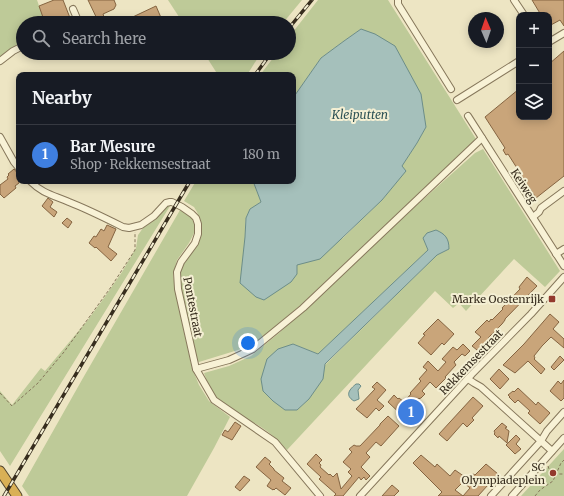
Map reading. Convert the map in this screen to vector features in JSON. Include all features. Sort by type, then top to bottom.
[{"type":"highway","points":[[0,471],[17,496]]},
{"type":"street","points":[[398,0],[398,4],[451,89]]},
{"type":"street","points":[[514,0],[522,12]]},
{"type":"street","points":[[73,9],[76,16]]},
{"type":"street","points":[[552,40],[564,33]]},
{"type":"street","points":[[0,61],[16,50]]},
{"type":"street","points":[[458,100],[516,63]]},
{"type":"street","name":"Keiweg","points":[[468,116],[564,266]]},
{"type":"street","points":[[0,137],[16,164]]},
{"type":"street","points":[[196,369],[229,360],[253,349],[277,330],[303,308],[482,138]]},
{"type":"street","points":[[33,184],[47,194],[67,201],[123,226],[129,228],[135,227]]},
{"type":"street","points":[[533,217],[541,208],[564,191]]},
{"type":"street","name":"Pontestraat","points":[[135,227],[150,220],[166,203],[170,202],[174,202],[188,210],[196,218],[198,224],[198,234],[195,243],[181,262],[177,272],[178,289],[196,369],[214,400],[275,442],[320,496]]},
{"type":"street","points":[[556,254],[564,249]]},
{"type":"street","name":"Rekkemsestraat","points":[[360,496],[470,376],[531,314],[564,277]]},
{"type":"street","points":[[470,376],[477,380],[481,387],[552,450]]},
{"type":"street","points":[[491,496],[541,441],[547,431],[564,412]]},
{"type":"street","points":[[512,496],[564,438]]},
{"type":"path","points":[[0,392],[12,406],[38,383],[64,352],[111,287],[135,250],[135,227]]},
{"type":"path","points":[[544,460],[549,469],[556,474],[564,474]]},
{"type":"path","points":[[535,496],[540,490],[553,481],[561,463],[564,460]]},
{"type":"green space","points":[[0,0],[37,0],[43,16],[16,16],[16,46],[0,58]]},
{"type":"green space","points":[[168,0],[302,0],[289,16],[178,16]]},
{"type":"green space","points":[[318,0],[388,0],[476,139],[301,305],[256,342],[238,350],[199,362],[197,361],[179,273],[201,229],[199,217],[194,207],[184,201],[194,184],[254,184],[261,202],[248,213],[245,225],[245,237],[297,274],[297,265],[343,238],[382,200],[405,171],[402,166],[426,127],[361,29],[321,58],[296,94],[296,72],[262,72],[272,60],[296,60],[296,28]]},
{"type":"green space","points":[[208,60],[257,60],[249,72],[216,72]]},
{"type":"green space","points":[[483,149],[560,271],[545,287],[514,259],[466,311],[459,303],[453,308],[435,291],[287,450],[265,429],[229,409],[214,396],[204,373],[229,366],[251,356],[279,333],[475,153]],"holes":[[[423,238],[449,249],[437,255],[325,365],[322,379],[309,399],[297,410],[293,344],[318,354],[428,250]]]},
{"type":"green space","points":[[165,206],[170,206],[10,466],[0,451],[0,391],[12,405],[41,368],[45,371],[87,321],[122,272],[136,248],[138,235],[143,228],[150,223]]},
{"type":"green space","points":[[180,210],[194,220],[195,225],[194,233],[189,243],[177,260],[173,275],[192,368],[199,385],[209,401],[230,417],[214,448],[187,496],[29,496],[22,486]]},
{"type":"green space","name":"SC Olympiadeplein","points":[[564,449],[564,496],[521,496]]},
{"type":"water","name":"Kleiputten","points":[[361,29],[375,34],[395,46],[421,94],[426,127],[402,166],[406,171],[382,200],[320,259],[297,265],[297,274],[291,282],[264,300],[256,297],[240,283],[246,218],[250,209],[261,202],[254,184],[296,184],[296,94],[321,58]]},
{"type":"water","points":[[436,230],[446,237],[449,249],[437,255],[325,364],[323,379],[309,399],[297,410],[285,410],[263,391],[261,379],[267,359],[278,349],[293,344],[318,354],[428,250],[423,238],[427,233]]},
{"type":"water","points":[[356,384],[361,386],[358,390],[359,399],[354,401],[349,397],[349,392]]},
{"type":"building","points":[[54,0],[63,0],[69,16],[43,16],[39,6]]},
{"type":"building","points":[[88,0],[114,0],[116,5],[114,9],[103,14],[104,16],[96,16]]},
{"type":"building","points":[[532,0],[564,0],[564,26],[560,20],[552,24],[552,12],[539,12]]},
{"type":"building","points":[[156,6],[160,16],[135,16]]},
{"type":"building","points":[[564,51],[564,176],[536,198],[508,154],[506,155],[503,150],[505,148],[485,117],[516,91],[516,120],[552,120],[552,61]]},
{"type":"building","points":[[14,169],[16,171],[16,184],[18,184],[15,186],[16,188],[4,198],[0,194],[0,185],[8,179],[8,174]]},
{"type":"building","points":[[48,198],[53,202],[50,207],[57,212],[54,217],[42,206]]},
{"type":"building","points":[[67,218],[72,222],[68,228],[62,223]]},
{"type":"building","points":[[107,225],[116,229],[108,247],[117,254],[111,261],[96,247],[95,248],[89,243],[94,236],[96,237],[101,229],[104,231]]},
{"type":"building","points":[[527,277],[537,286],[488,338],[494,343],[484,353],[479,348],[477,350],[472,346],[481,337],[475,332],[487,320],[489,322],[491,319],[492,320],[503,309],[502,308],[520,289],[519,287]]},
{"type":"building","points":[[550,314],[559,322],[553,329],[564,339],[564,348],[551,337],[542,346],[534,356],[534,359],[545,369],[541,374],[528,361],[515,373],[503,365],[524,344]]},
{"type":"building","points":[[438,319],[454,334],[444,345],[442,343],[431,355],[418,343],[425,335],[423,334]]},
{"type":"building","points":[[463,344],[470,351],[465,356],[462,354],[454,362],[456,365],[436,388],[430,382],[422,391],[425,394],[410,408],[413,411],[411,416],[406,419],[388,402],[394,395],[404,402],[421,381],[419,379],[427,370],[423,367],[428,361],[438,371],[446,362],[442,359],[453,347],[457,350]]},
{"type":"building","points":[[560,356],[564,360],[554,370],[551,367]]},
{"type":"building","points":[[499,369],[509,379],[500,389],[490,379]]},
{"type":"building","points":[[564,380],[564,398],[561,401],[550,391],[558,381],[561,384]]},
{"type":"building","points":[[377,382],[386,390],[377,400],[384,406],[379,411],[376,408],[367,418],[356,409],[375,389],[372,387]]},
{"type":"building","points":[[518,388],[536,405],[538,402],[550,413],[540,424],[528,413],[530,411],[518,400],[515,403],[509,397],[508,395]]},
{"type":"building","points":[[473,397],[483,406],[472,418],[474,420],[467,427],[463,423],[447,441],[439,434]]},
{"type":"building","points":[[388,416],[399,426],[381,446],[376,442],[366,453],[370,457],[361,467],[370,476],[366,480],[364,477],[361,480],[359,477],[343,496],[334,496],[336,494],[319,479],[321,477],[307,464],[316,454],[322,460],[319,463],[321,465],[320,467],[333,477],[337,473],[341,489],[352,476],[348,472],[351,469],[343,462],[352,452],[349,449],[354,445],[360,446]]},
{"type":"building","points":[[235,422],[241,426],[232,440],[222,435],[225,430],[228,432]]},
{"type":"building","points":[[502,423],[509,431],[507,443],[499,436],[498,438],[494,434],[494,431]]},
{"type":"building","points":[[516,435],[520,439],[516,444],[521,449],[515,454],[506,445]]},
{"type":"building","points":[[421,455],[435,467],[437,464],[450,476],[455,470],[465,477],[463,481],[473,474],[475,475],[486,464],[498,474],[478,496],[463,496],[438,496],[442,492],[413,463]],"holes":[[[463,482],[470,488],[463,496],[455,490]]]},
{"type":"building","points":[[265,457],[271,462],[269,464],[274,470],[284,478],[282,481],[291,488],[285,495],[276,488],[273,490],[267,486],[271,480],[256,467]]},
{"type":"building","points":[[244,476],[250,480],[240,491],[235,487]]},
{"type":"building","points":[[392,485],[399,491],[394,496],[382,496]]},
{"type":"railway","points":[[296,19],[312,0]]},
{"type":"railway","points":[[257,72],[266,60]]},
{"type":"railway","points":[[4,496],[188,184]]},
{"type":"place","name":"Marke Oostenrijk","points":[[552,299]]},
{"type":"place","name":"Bar Mesure","points":[[411,412]]},
{"type":"place","name":"SC Olympiadeplein","points":[[553,473]]}]
